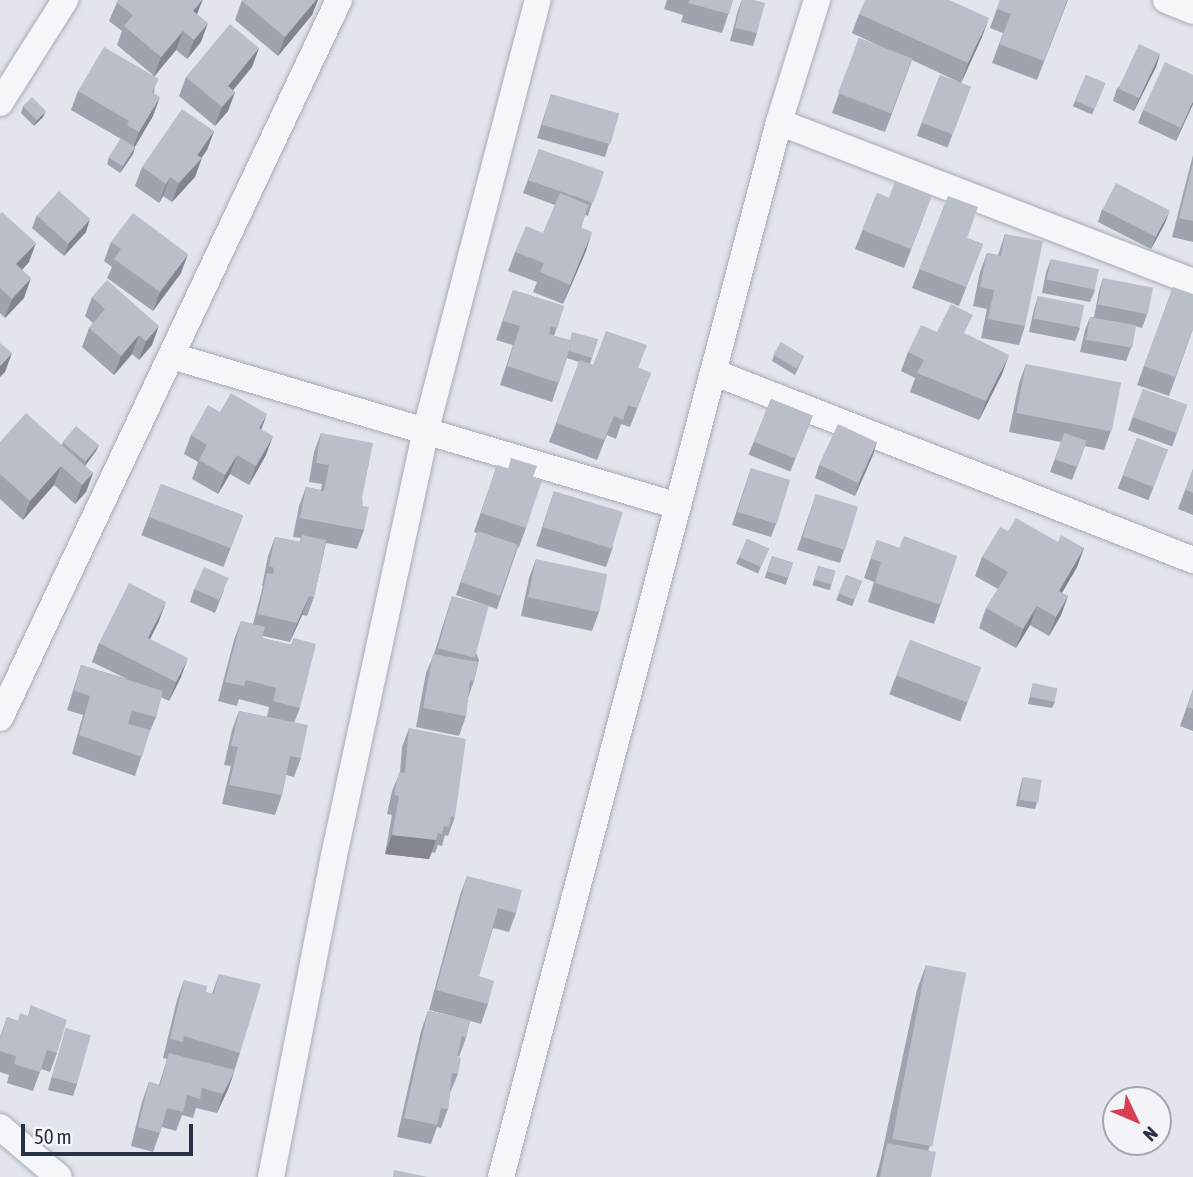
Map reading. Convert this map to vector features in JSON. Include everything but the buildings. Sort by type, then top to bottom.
[{"type":"street","points":[[0,103],[65,0]]},
{"type":"street","points":[[0,718],[340,0]]},
{"type":"street","points":[[271,1177],[332,860],[426,429],[538,0]]},
{"type":"street","points":[[501,1177],[779,122],[817,0]]},
{"type":"street","points":[[1166,0],[1193,10]]},
{"type":"street","points":[[779,122],[1193,282]]},
{"type":"street","points":[[172,356],[426,429],[678,506]]},
{"type":"street","points":[[713,372],[1193,559]]},
{"type":"street","points":[[0,1127],[59,1177]]}]
